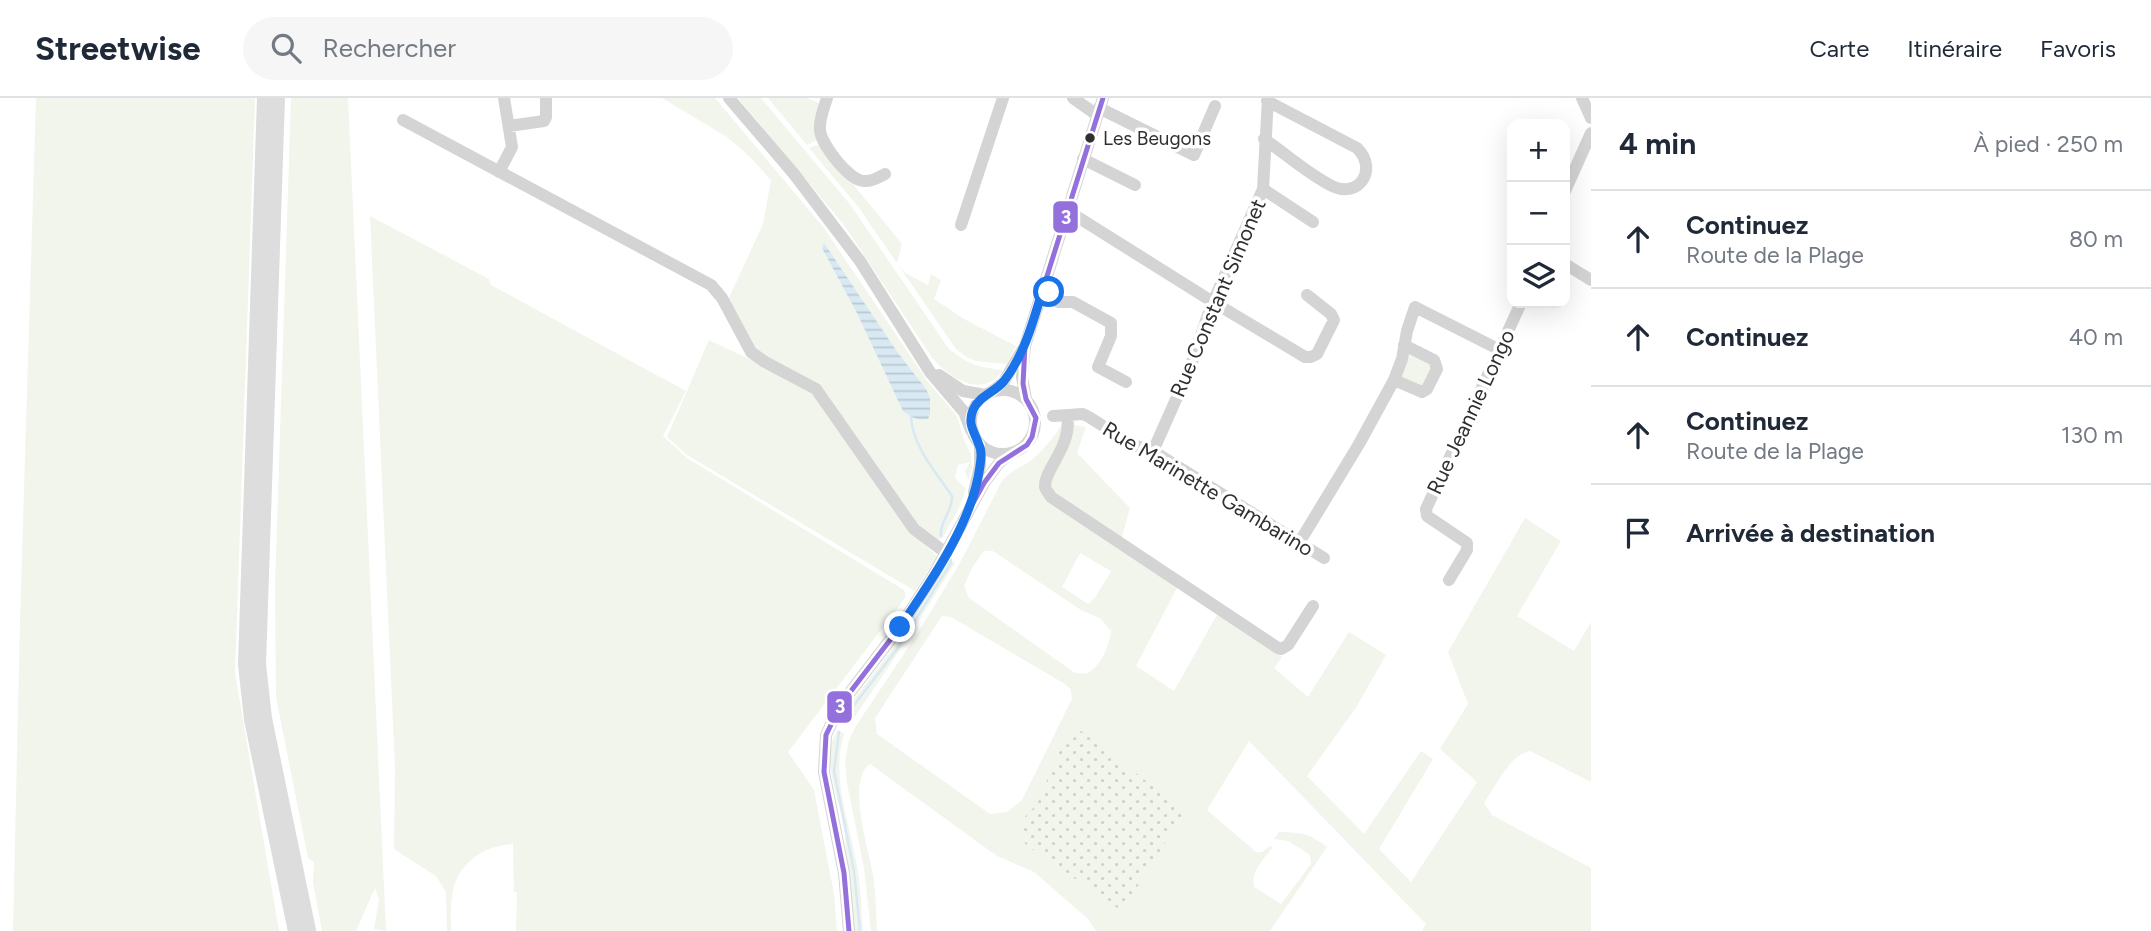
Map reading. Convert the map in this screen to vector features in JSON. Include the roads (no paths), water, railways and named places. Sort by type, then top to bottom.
[{"type":"street","points":[[499,172],[512,148],[505,98]]},
{"type":"street","points":[[509,125],[544,121],[546,98]]},
{"type":"street","points":[[729,98],[829,219],[860,261],[938,384],[964,412],[980,445],[989,452],[1010,454]]},
{"type":"street","points":[[827,98],[820,124],[825,145],[856,180],[867,181],[885,174]]},
{"type":"street","points":[[961,225],[1003,98]]},
{"type":"street","points":[[1073,98],[1100,107],[1194,155],[1215,106]]},
{"type":"street","points":[[1582,98],[1591,118]]},
{"type":"street","points":[[1264,139],[1333,186],[1352,188],[1361,183],[1366,173],[1367,164],[1357,148],[1268,100]]},
{"type":"street","name":"Rue Constant Simonet","points":[[1153,451],[1190,368],[1213,302],[1263,189],[1268,100]]},
{"type":"street","points":[[971,430],[972,414],[988,393],[1003,383],[1025,346],[1100,107]]},
{"type":"street","points":[[403,120],[710,285],[726,304],[751,352],[816,389],[914,529],[946,553]]},
{"type":"street","points":[[1569,182],[1591,133]]},
{"type":"street","points":[[1083,159],[1135,185]]},
{"type":"street","points":[[1263,189],[1312,222]]},
{"type":"street","points":[[1068,211],[1213,302],[1305,357],[1311,358],[1317,354],[1334,320],[1331,314],[1307,295]]},
{"type":"street","points":[[1570,267],[1591,280]]},
{"type":"street","points":[[1043,289],[1058,302],[1073,302],[1111,323],[1111,336],[1098,367],[1126,382]]},
{"type":"street","points":[[1299,543],[1394,380],[1415,307],[1500,350]]},
{"type":"street","name":"Rue Jeannie Longo","points":[[1449,580],[1467,550],[1467,543],[1427,516],[1426,509],[1519,308]]},
{"type":"street","points":[[1394,380],[1422,393],[1427,389],[1437,369],[1434,360],[1404,345]]},
{"type":"street","points":[[1025,346],[1023,377],[1026,399],[1034,411],[1036,428]]},
{"type":"street","points":[[922,358],[949,384],[970,393],[1009,390],[1026,399]]},
{"type":"street","name":"Rue Marinette Gambarino","points":[[1034,411],[1052,416],[1086,415],[1133,444],[1153,451],[1324,558]]},
{"type":"street","points":[[849,931],[844,873],[824,772],[826,735],[841,704],[900,627],[946,553],[971,502],[992,471],[1010,454],[1027,445],[1036,428],[1052,416]]},
{"type":"street","points":[[1068,416],[1068,435],[1046,480],[1046,490],[1051,496],[1278,648],[1288,645],[1313,606]]},
{"type":"street","points":[[971,502],[980,466],[980,445]]},
{"type":"waterway","points":[[911,416],[920,448],[952,496],[941,536]]},
{"type":"waterway","points":[[848,713],[897,649],[951,560]]},
{"type":"waterway","points":[[839,732],[834,771],[854,871],[860,931]]},
{"type":"place","name":"Les Beugons","points":[[1090,138]]}]
